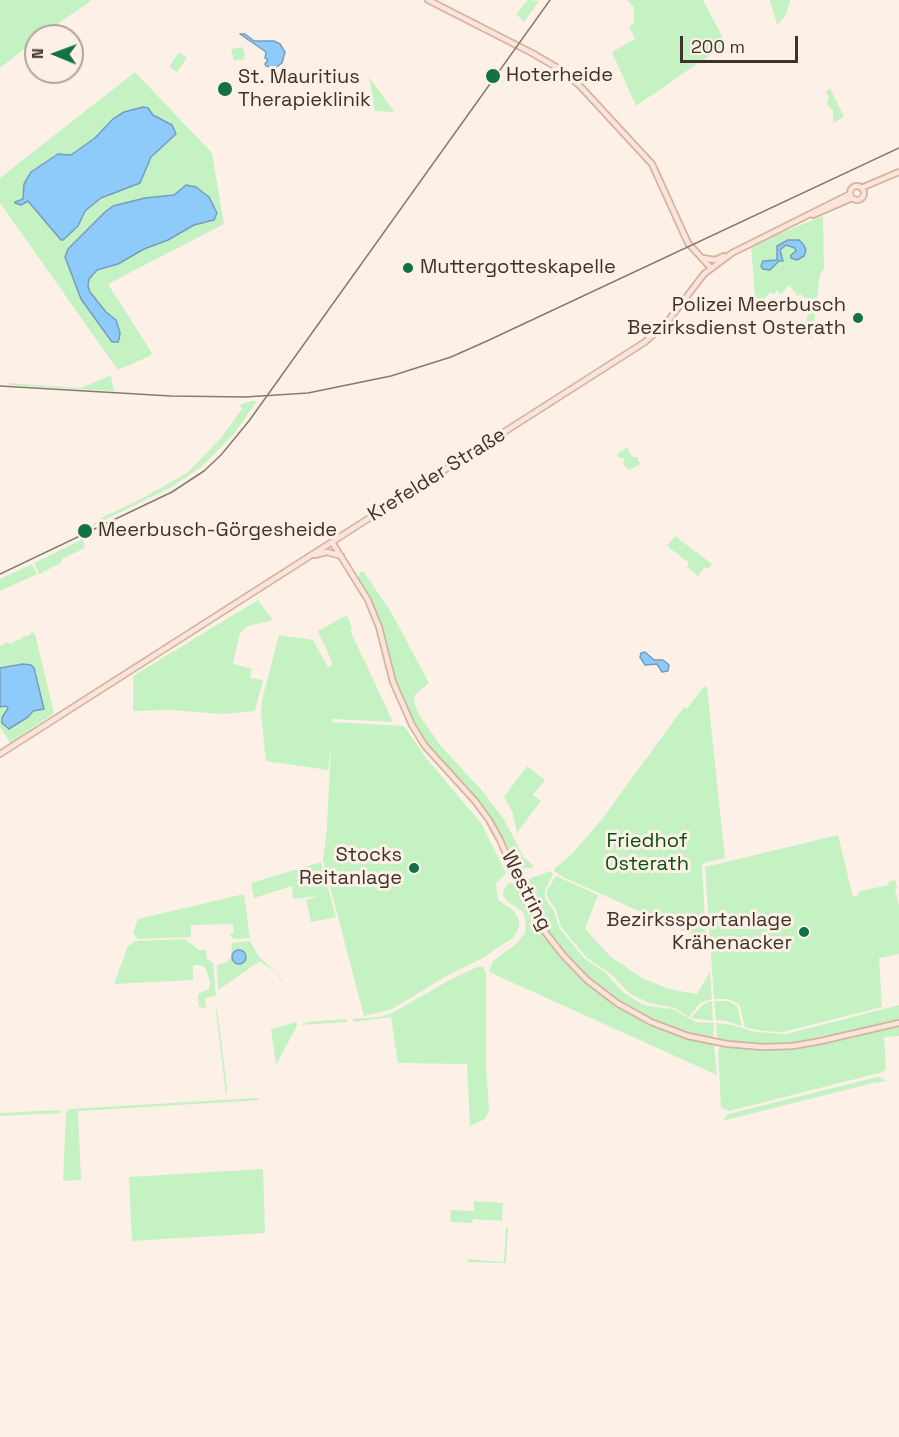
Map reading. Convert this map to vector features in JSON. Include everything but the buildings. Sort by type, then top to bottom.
[{"type":"main road","points":[[428,0],[532,52],[570,77],[617,124],[652,164],[688,243],[711,268]]},
{"type":"main road","points":[[700,257],[715,260],[851,196],[859,199],[862,190],[899,172]]},
{"type":"main road","points":[[851,196],[854,186],[862,190]]},
{"type":"main road","name":"Krefelder Straße","points":[[0,754],[645,342],[661,330],[711,268],[732,253]]},
{"type":"main road","name":"Westring","points":[[332,542],[368,600],[379,627],[393,682],[412,725],[426,746],[489,820],[528,904],[542,928],[587,980],[617,1003],[651,1022],[688,1036],[727,1044],[763,1047],[793,1046],[899,1023]]},
{"type":"main road","points":[[310,556],[327,552],[341,556]]},
{"type":"green space","points":[[0,0],[92,0],[58,24],[24,24],[24,49],[0,68]]},
{"type":"green space","points":[[528,0],[539,1],[524,22],[516,14]]},
{"type":"green space","points":[[627,0],[703,0],[726,44],[636,106],[612,52],[635,39],[629,26],[634,24],[634,7]]},
{"type":"green space","points":[[770,0],[790,0],[786,15],[777,25]]},
{"type":"green space","points":[[243,47],[245,59],[234,61],[231,49]]},
{"type":"green space","points":[[179,52],[187,58],[177,72],[169,67]]},
{"type":"green space","points":[[135,72],[212,153],[224,224],[108,284],[152,353],[150,356],[118,370],[0,203],[0,178]],"holes":[[[143,107],[148,108],[153,115],[165,120],[172,139],[161,147],[148,162],[140,183],[101,198],[85,211],[80,223],[61,240],[28,200],[15,201],[23,199],[24,184],[31,172],[61,154],[71,155],[95,138],[113,119],[124,112]],[[191,186],[204,192],[212,222],[194,225],[118,264],[97,270],[89,279],[90,292],[106,312],[114,317],[112,342],[81,299],[65,257],[68,249],[113,206],[145,198],[174,195],[180,189]]]},
{"type":"green space","points":[[369,77],[393,110],[393,112],[375,111]]},
{"type":"green space","points":[[830,88],[844,117],[833,123],[833,111],[827,104],[829,97],[826,92]]},
{"type":"green space","points":[[823,216],[824,268],[820,275],[812,339],[800,333],[806,324],[810,302],[800,294],[798,296],[789,285],[781,294],[777,290],[774,295],[770,292],[762,302],[755,297],[751,245]]},
{"type":"green space","points":[[111,375],[114,391],[9,385],[8,383],[81,388]]},
{"type":"green space","points":[[257,401],[234,434],[201,467],[170,488],[90,527],[99,519],[187,473],[221,438],[242,409],[240,405]]},
{"type":"green space","points":[[627,447],[632,457],[637,457],[640,464],[629,470],[623,464],[625,458],[619,458],[617,454]]},
{"type":"green space","points":[[675,536],[712,564],[708,569],[705,567],[698,576],[687,567],[689,563],[667,546]]},
{"type":"green space","points":[[83,539],[85,548],[39,574],[34,563]]},
{"type":"green space","points":[[32,564],[37,574],[0,591],[0,579]]},
{"type":"green space","points":[[360,572],[364,572],[391,612],[429,683],[414,696],[415,706],[421,718],[441,746],[484,793],[505,821],[524,858],[532,864],[533,868],[516,868],[491,820],[430,748],[415,726],[398,691],[379,620],[358,577]]},
{"type":"green space","points":[[258,600],[273,620],[248,626],[240,633],[233,664],[252,669],[250,678],[263,680],[255,711],[222,714],[170,710],[133,711],[133,676]]},
{"type":"green space","name":"Stocks Reitanlage","points":[[347,615],[352,628],[350,630],[393,722],[333,719],[332,722],[404,726],[427,759],[481,823],[506,873],[496,883],[498,900],[514,911],[519,920],[519,927],[514,937],[481,959],[450,974],[392,1009],[364,1016],[323,860],[331,746],[328,770],[266,761],[261,714],[262,700],[279,635],[313,640],[328,667],[332,662],[318,631]]},
{"type":"green space","points":[[31,631],[35,634],[54,713],[10,743],[0,727],[0,707],[7,706],[5,712],[12,729],[33,711],[42,710],[29,664],[0,668],[0,646],[23,638],[22,636],[31,634]]},
{"type":"green space","name":"Friedhof Osterath","points":[[704,686],[707,687],[725,858],[702,865],[706,941],[563,877],[554,869],[572,854],[602,819],[684,707],[687,709]]},
{"type":"green space","points":[[527,766],[545,780],[533,795],[541,801],[517,833],[513,813],[504,797]]},
{"type":"green space","name":"Bezirkssportanlage Krähenacker","points":[[838,835],[853,897],[857,896],[860,891],[889,885],[888,882],[895,880],[899,905],[899,954],[879,958],[882,1007],[783,1032],[745,1027],[739,1004],[728,999],[714,999],[705,867]]},
{"type":"green space","points":[[321,862],[336,917],[311,922],[306,900],[318,896],[293,899],[292,886],[254,898],[251,883]]},
{"type":"green space","points":[[551,871],[553,874],[545,890],[545,899],[553,909],[560,929],[585,959],[605,972],[623,992],[638,1002],[648,1006],[673,1009],[696,1022],[714,1023],[711,1040],[648,1018],[617,1000],[578,967],[548,931],[523,887],[526,880]]},
{"type":"green space","points":[[556,876],[598,895],[585,929],[611,957],[642,978],[669,989],[697,994],[710,972],[712,999],[700,1003],[689,1017],[675,1008],[649,1003],[629,993],[611,974],[587,958],[561,927],[555,908],[546,892]]},
{"type":"green space","points":[[509,883],[516,885],[538,925],[583,978],[657,1027],[714,1045],[717,1075],[489,972],[493,961],[516,944],[525,933],[526,923],[523,912],[507,901],[503,895]]},
{"type":"green space","points":[[244,894],[250,938],[234,939],[231,937],[230,934],[234,933],[233,924],[191,925],[191,937],[138,939],[133,933],[138,919]]},
{"type":"green space","points":[[185,939],[199,950],[206,950],[207,959],[213,963],[216,996],[205,998],[206,1008],[199,1007],[198,994],[209,989],[210,982],[205,967],[199,965],[193,965],[193,980],[114,984],[128,946],[136,941]]},
{"type":"green space","points":[[250,941],[259,957],[278,974],[287,988],[275,972],[260,961],[218,990],[217,965],[227,962],[231,957],[232,943]]},
{"type":"green space","points":[[477,967],[483,967],[486,972],[486,1065],[489,1110],[485,1119],[470,1126],[467,1064],[398,1063],[391,1017],[353,1022],[353,1019],[381,1017],[392,1013]]},
{"type":"green space","points":[[712,1001],[713,1021],[691,1018],[702,1005]]},
{"type":"green space","points":[[714,1001],[728,1001],[737,1006],[742,1026],[716,1020]]},
{"type":"green space","points":[[899,1005],[899,1021],[796,1044],[758,1045],[717,1039],[716,1023],[733,1025],[755,1032],[786,1034]]},
{"type":"green space","points":[[217,1008],[227,1088],[226,1096],[216,1011]]},
{"type":"green space","points":[[347,1019],[347,1022],[300,1025],[308,1022]]},
{"type":"green space","points":[[297,1022],[297,1026],[276,1065],[271,1029]]},
{"type":"green space","points":[[899,1025],[899,1036],[884,1037],[886,1069],[883,1072],[729,1111],[721,1107],[718,1050],[721,1046],[767,1049],[801,1047]]},
{"type":"green space","points":[[877,1077],[887,1081],[722,1121],[728,1114]]},
{"type":"green space","points":[[257,1098],[260,1100],[78,1111],[81,1180],[63,1181],[66,1112],[69,1109]]},
{"type":"green space","points":[[58,1110],[62,1113],[0,1116],[0,1113]]},
{"type":"green space","points":[[263,1169],[265,1233],[132,1241],[129,1177]]},
{"type":"green space","points":[[474,1201],[503,1203],[502,1221],[473,1219],[472,1223],[450,1222],[451,1210],[474,1211]]},
{"type":"green space","points":[[506,1227],[508,1228],[506,1263],[468,1262],[467,1259],[504,1262]]},
{"type":"water","points":[[240,34],[245,34],[254,41],[274,41],[280,44],[285,52],[282,63],[275,68],[266,66],[268,60],[265,58],[266,52]]},
{"type":"water","points":[[143,107],[172,125],[176,134],[151,157],[140,183],[101,198],[85,211],[78,226],[63,240],[28,201],[21,205],[15,203],[23,199],[24,184],[31,172],[58,154],[71,155],[95,138],[113,119],[124,112]]},
{"type":"water","points":[[186,185],[196,187],[209,197],[217,213],[214,220],[194,225],[118,264],[97,270],[89,279],[90,292],[106,312],[116,320],[120,333],[119,339],[118,342],[112,342],[81,299],[65,257],[68,249],[113,206],[145,198],[174,195]]},
{"type":"water","points":[[788,240],[799,240],[803,244],[806,250],[804,256],[797,260],[791,258],[796,251],[795,248],[786,245],[780,250],[783,261],[779,261],[770,270],[763,269],[761,266],[763,261],[777,260],[777,246]]},
{"type":"water","points":[[645,652],[654,660],[663,660],[667,663],[668,671],[662,672],[657,664],[645,665],[640,657],[641,653]]},
{"type":"water","points":[[23,664],[34,668],[44,709],[33,711],[9,729],[2,723],[2,718],[8,708],[0,707],[0,668]]},
{"type":"water","points":[[236,950],[242,950],[246,957],[242,964],[236,964],[232,960],[232,954]]},
{"type":"tram line","points":[[0,574],[172,492],[204,471],[221,455],[249,421],[550,0]]},
{"type":"railway","points":[[0,386],[171,396],[245,397],[308,393],[391,376],[451,357],[487,341],[899,148]]},
{"type":"place","name":"Hoterheide","points":[[493,76]]},
{"type":"place","name":"St. Mauritius Therapieklinik","points":[[225,89]]},
{"type":"place","name":"Muttergotteskapelle","points":[[408,268]]},
{"type":"place","name":"Polizei Meerbusch Bezirksdienst Osterath","points":[[858,318]]},
{"type":"place","name":"Meerbusch-Görgesheide","points":[[85,531]]},
{"type":"place","name":"Stocks Reitanlage","points":[[414,868]]},
{"type":"place","name":"Bezirkssportanlage Krähenacker","points":[[804,932]]}]
